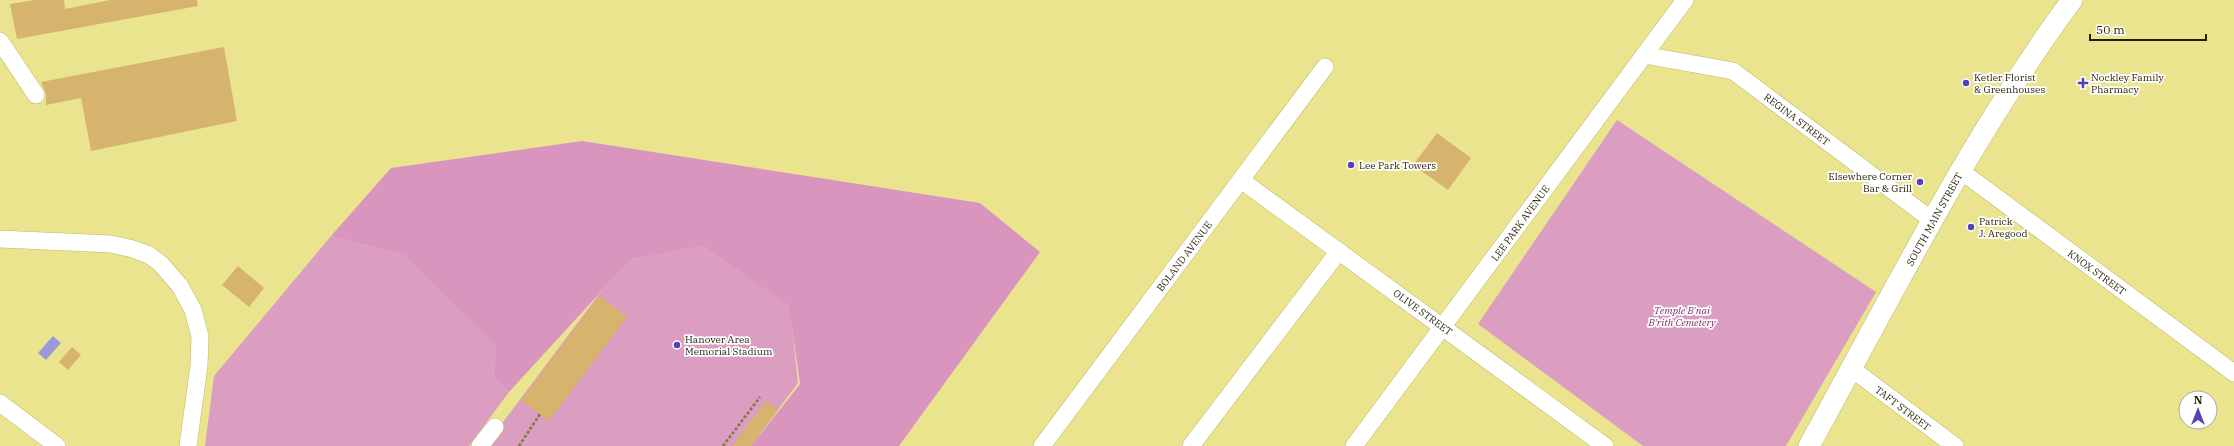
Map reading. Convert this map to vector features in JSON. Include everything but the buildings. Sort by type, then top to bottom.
[{"type":"main road","name":"SOUTH MAIN STREET","points":[[1809,446],[1961,172],[2041,42],[2072,0]]},
{"type":"street","name":"LEE PARK AVENUE","points":[[1354,446],[1685,0]]},
{"type":"street","points":[[0,41],[36,95]]},
{"type":"street","name":"REGINA STREET","points":[[1644,54],[1733,71],[1933,221]]},
{"type":"street","name":"BOLAND AVENUE","points":[[1042,446],[1325,67]]},
{"type":"street","name":"KNOX STREET","points":[[1961,172],[2234,373]]},
{"type":"street","name":"OLIVE STREET","points":[[1240,180],[1443,326],[1605,446]]},
{"type":"street","points":[[0,239],[111,244],[149,255],[161,264],[180,286],[193,310],[200,336],[199,366],[188,446]]},
{"type":"street","points":[[1191,446],[1339,251]]},
{"type":"street","name":"TAFT STREET","points":[[1852,369],[1955,446]]},
{"type":"street","points":[[0,404],[57,446]]},
{"type":"street","points":[[480,446],[495,426]]},
{"type":"path","points":[[723,446],[760,397]]},
{"type":"path","points":[[519,446],[540,414]]},
{"type":"green space","name":"Temple B'nai B'rith Cemetery","points":[[1617,120],[1876,292],[1786,446],[1643,446],[1478,324]]},
{"type":"green space","points":[[331,236],[405,256],[496,346],[493,378],[509,392],[469,446],[205,446],[214,376]]},
{"type":"green space","name":"Hanover Area Memorial Stadium","points":[[705,243],[790,307],[798,383],[751,446],[485,446],[600,293],[631,259]]},
{"type":"shaded area","points":[[582,141],[980,203],[1040,252],[899,446],[751,446],[800,384],[789,306],[703,245],[631,259],[509,392],[493,378],[496,346],[405,256],[331,236],[391,168]]},
{"type":"water","points":[[53,336],[61,343],[46,360],[38,353]]},
{"type":"place","name":"Ketler Florist & Greenhouses","points":[[1966,83]]},
{"type":"place","name":"Nockley Family Pharmacy","points":[[2083,83]]},
{"type":"place","name":"Lee Park Towers","points":[[1351,165]]},
{"type":"place","name":"Elsewhere Corner Bar & Grill","points":[[1920,182]]},
{"type":"place","name":"Patrick J. Aregood","points":[[1971,227]]},
{"type":"place","name":"Hanover Area Memorial Stadium","points":[[677,345]]}]
